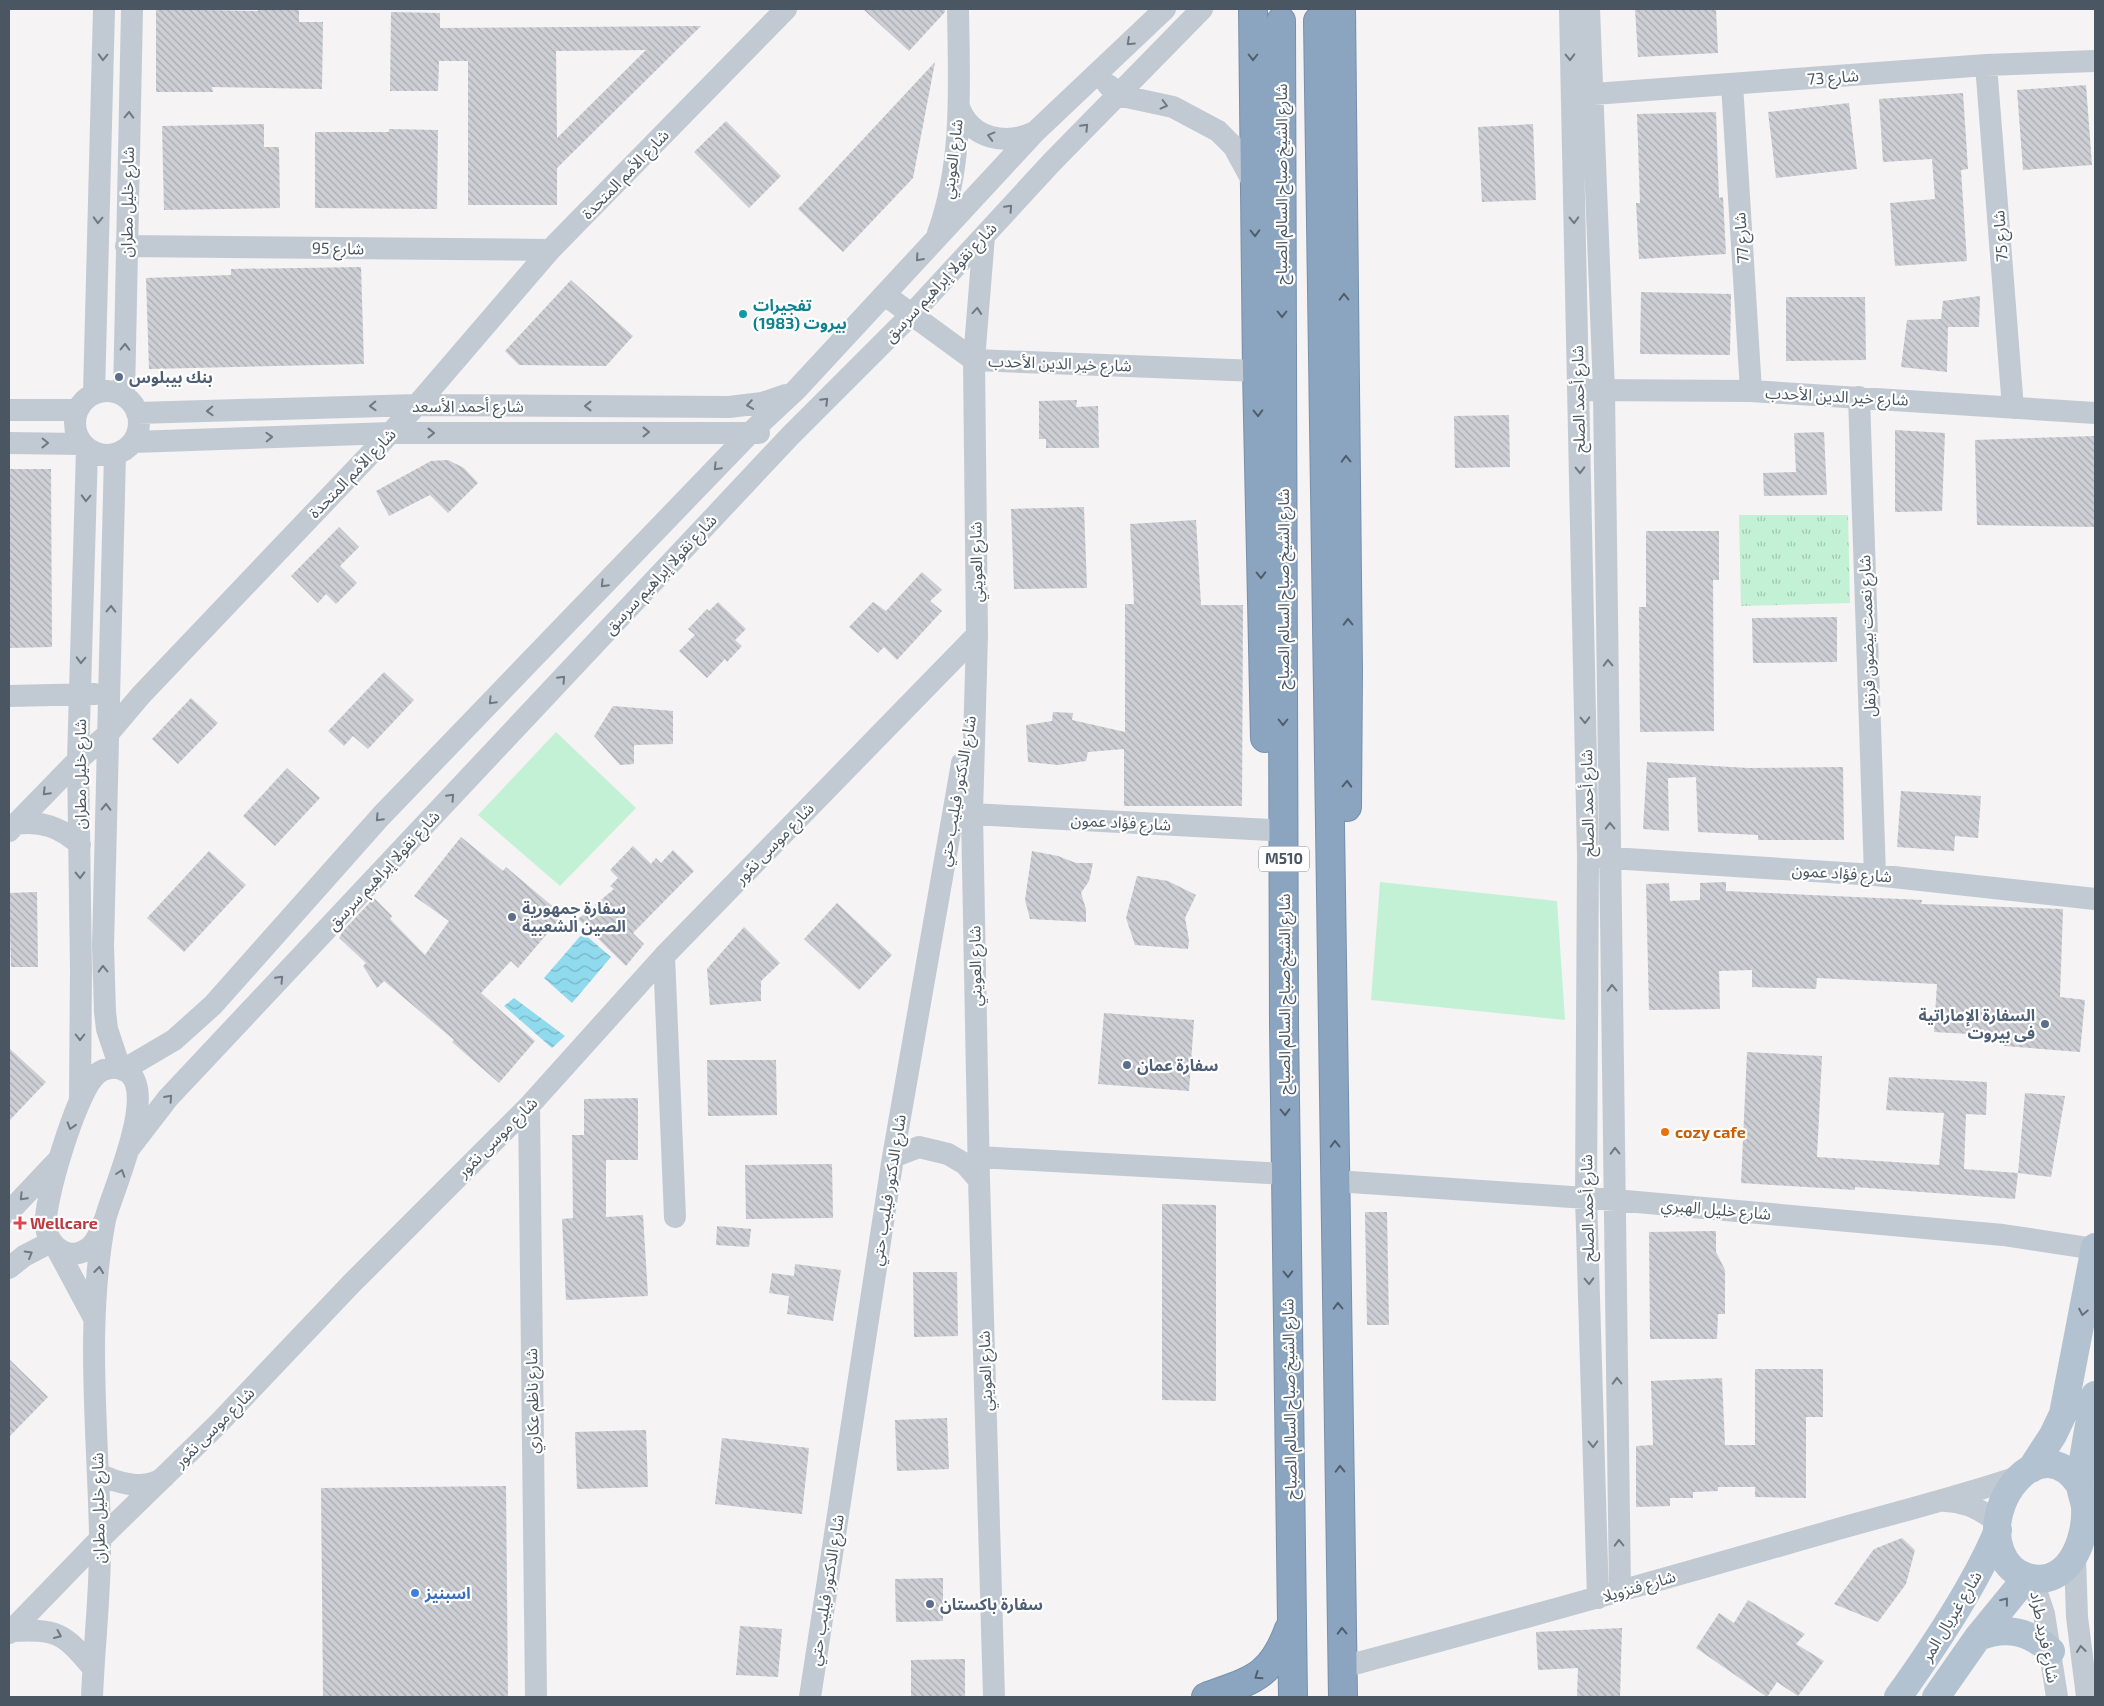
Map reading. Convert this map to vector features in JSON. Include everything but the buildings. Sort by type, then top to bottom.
[{"type":"highway","points":[[1253,9],[1262,671],[1270,830],[1284,1024]]},
{"type":"highway","points":[[1330,15],[1348,762],[1345,871],[1332,1025],[1343,1697]]},
{"type":"highway","name":"شارع الشيخ صباح السالم الصباح","points":[[1281,21],[1284,1024],[1293,1697]]},
{"type":"highway","points":[[1206,1697],[1249,1682],[1266,1670],[1278,1656],[1292,1620]]},
{"type":"main road","points":[[2034,1470],[2063,1414],[2095,1248]]},
{"type":"main road","points":[[2091,1447],[2034,1470],[2005,1494],[1998,1526],[1999,1548],[2007,1565],[2014,1571],[2030,1577],[2052,1575],[2060,1571],[2075,1558],[2081,1542],[2091,1447],[2095,1395]]},
{"type":"main road","points":[[2034,1470],[2069,1472],[2086,1495]]},
{"type":"main road","name":"شارع غبريال المر","points":[[1898,1697],[1922,1664],[1979,1570],[1998,1526]]},
{"type":"main road","name":"شارع غبريال المر","points":[[1936,1697],[1978,1636],[2030,1577]]},
{"type":"main road","points":[[1978,1636],[1997,1631],[2017,1631],[2036,1638],[2051,1651]]},
{"type":"street","name":"شارع خليل مطران","points":[[94,394],[104,9]]},
{"type":"street","name":"شارع خليل مطران","points":[[131,404],[126,246],[132,9]]},
{"type":"street","name":"شارع الأمم المتحدة","points":[[12,828],[78,760],[108,734],[141,695],[391,433],[550,250],[786,9]]},
{"type":"street","name":"شارع العويني","points":[[935,240],[948,200],[957,144],[959,107],[958,9]]},
{"type":"street","name":"شارع نقولا إبراهيم سرسق","points":[[80,1099],[97,1074],[102,1070],[122,1069],[174,1040],[213,1005],[381,816],[751,432],[796,390],[1035,132],[1165,9]]},
{"type":"street","name":"شارع نقولا إبراهيم سرسق","points":[[128,1150],[168,1098],[790,436],[911,315],[1118,93],[1202,9]]},
{"type":"street","name":"شارع أحمد الصلح","points":[[1570,9],[1582,95],[1604,391],[1620,1592]]},
{"type":"street","name":"شارع أحمد الصلح","points":[[1589,9],[1582,95],[1578,390],[1588,858],[1586,1197],[1598,1598]]},
{"type":"street","name":"شارع 73","points":[[1582,95],[1986,65],[2095,61]]},
{"type":"street","name":"شارع 75","points":[[1986,65],[2013,408]]},
{"type":"street","points":[[1096,74],[1118,93],[1129,99],[1173,107],[1218,131],[1234,147],[1254,184]]},
{"type":"street","name":"شارع 77","points":[[1732,84],[1750,391]]},
{"type":"street","name":"شارع العويني","points":[[959,107],[972,127],[987,136],[1011,138],[1035,132]]},
{"type":"street","name":"شارع العويني","points":[[984,236],[974,360],[977,635],[972,814],[978,1157],[994,1697]]},
{"type":"street","name":"شارع 95","points":[[126,246],[550,250]]},
{"type":"street","name":"شارع خير الدين الأحدب","points":[[884,296],[974,360],[1257,371]]},
{"type":"street","name":"شارع أحمد الأسعد","points":[[131,404],[741,407],[773,400],[796,390]]},
{"type":"street","name":"شارع خير الدين الأحدب","points":[[1578,390],[1750,391],[2095,413]]},
{"type":"street","points":[[9,443],[84,446],[97,454],[124,448],[139,428],[131,404],[109,391],[94,394],[82,403],[78,410],[74,427],[84,446]]},
{"type":"street","name":"شارع نعمت بيضون قرنفل","points":[[1859,397],[1875,875]]},
{"type":"street","points":[[9,410],[78,410]]},
{"type":"street","name":"شارع أحمد الأسعد","points":[[124,448],[391,433],[751,432],[790,436]]},
{"type":"street","name":"شارع خليل مطران","points":[[84,446],[78,760],[80,1099],[46,1211],[47,1230],[54,1246],[94,1318]]},
{"type":"street","name":"شارع خليل مطران","points":[[92,1697],[100,1538],[94,1318],[105,1219],[135,1128],[138,1099],[134,1082],[130,1074],[122,1069],[107,1029],[103,993],[108,734],[124,448]]},
{"type":"street","name":"شارع موسى نمّور","points":[[10,1632],[100,1538],[166,1475],[352,1283],[529,1106],[664,956],[977,635]]},
{"type":"street","name":"شارع الدكتور فيليب حتي","points":[[810,1697],[893,1157],[976,684]]},
{"type":"street","points":[[9,696],[110,693],[141,695]]},
{"type":"street","name":"شارع فؤاد عمون","points":[[972,814],[1270,830]]},
{"type":"street","name":"شارع الأمم المتحدة","points":[[12,828],[27,822],[51,826],[62,830],[80,845]]},
{"type":"street","name":"شارع فؤاد عمون","points":[[1588,858],[1875,875],[2095,899]]},
{"type":"street","points":[[664,956],[675,1217]]},
{"type":"street","name":"شارع ناظم عكاري","points":[[529,1106],[536,1697]]},
{"type":"street","points":[[893,1157],[919,1146],[948,1154],[965,1164],[979,1180]]},
{"type":"street","points":[[9,1212],[62,1157]]},
{"type":"street","points":[[978,1157],[1286,1174]]},
{"type":"street","name":"شارع خليل الهبري","points":[[1336,1181],[1586,1197],[2003,1235],[2095,1248]]},
{"type":"street","points":[[9,1268],[24,1256],[54,1246],[68,1254],[84,1251],[95,1241],[105,1219]]},
{"type":"street","name":"شارع فنزويلا","points":[[1343,1667],[1620,1592],[1978,1490],[2034,1470]]},
{"type":"street","points":[[98,1473],[108,1479],[132,1484],[152,1482],[166,1475]]},
{"type":"street","name":"شارع فنزويلا","points":[[1934,1501],[1968,1504],[1984,1511],[1998,1526]]},
{"type":"street","name":"شارع فريد طراد","points":[[2075,1558],[2077,1616],[2087,1697]]},
{"type":"street","name":"شارع فريد طراد","points":[[2030,1577],[2044,1614],[2057,1697]]},
{"type":"street","points":[[10,1632],[44,1630],[63,1637],[71,1643],[93,1668]]},
{"type":"green space","points":[[1739,515],[1848,515],[1850,603],[1741,606]]},
{"type":"green space","points":[[556,732],[636,808],[560,886],[478,815]]},
{"type":"green space","points":[[1380,882],[1557,901],[1565,1020],[1371,1000]]},
{"type":"water","points":[[583,933],[611,957],[572,1003],[544,978]]},
{"type":"water","points":[[514,998],[565,1036],[552,1048],[504,1006]]},
{"type":"place","name":"تفجيرات بيروت (1983)","points":[[743,314]]},
{"type":"place","name":"بنك بيبلوس","points":[[119,377]]},
{"type":"place","name":"سفارة جمهورية الصين الشعبية","points":[[512,917]]},
{"type":"place","name":"السفارة الإماراتية فى بيروت","points":[[2045,1024]]},
{"type":"place","name":"سفارة عمان","points":[[1127,1065]]},
{"type":"place","name":"cozy cafe","points":[[1665,1132]]},
{"type":"place","name":"Wellcare","points":[[20,1223]]},
{"type":"place","name":"اسبنيز","points":[[415,1593]]},
{"type":"place","name":"سفارة باكستان","points":[[930,1604]]}]
